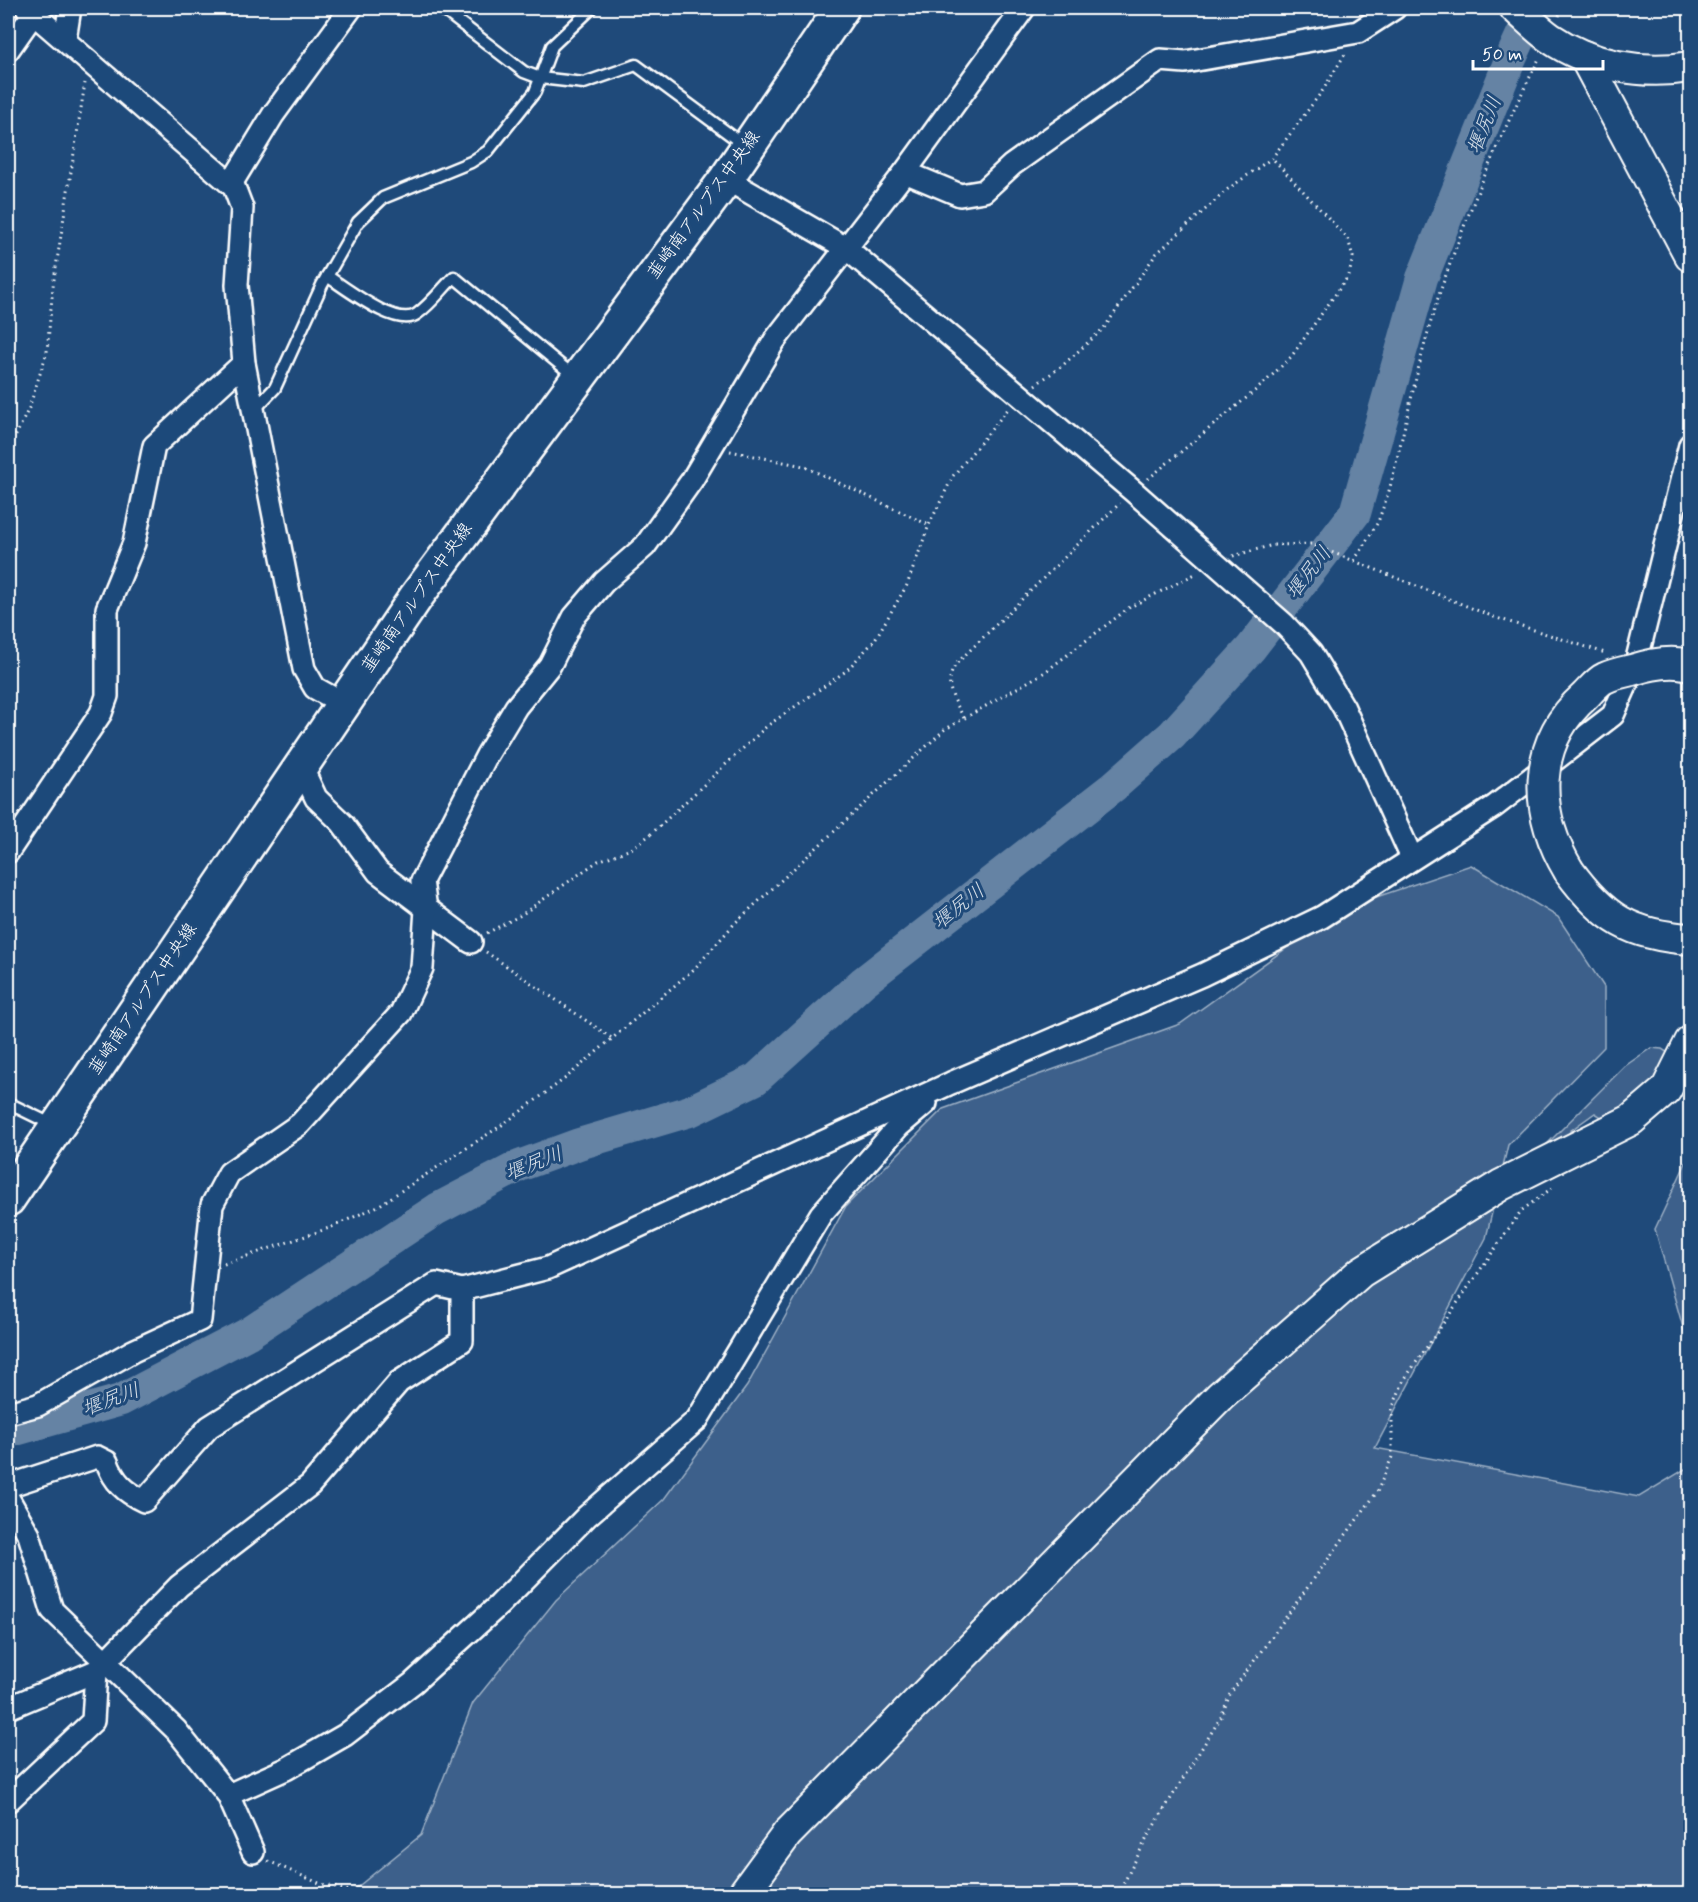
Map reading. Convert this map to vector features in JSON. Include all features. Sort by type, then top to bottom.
[{"type":"main road","name":"韮崎南アルプス中央線","points":[[8,1199],[416,597],[576,378],[726,179],[842,8]]},
{"type":"street","points":[[65,40],[70,8]]},
{"type":"street","points":[[231,184],[273,115],[351,8]]},
{"type":"street","points":[[8,1413],[38,1405],[133,1351],[200,1320],[212,1205],[229,1173],[300,1124],[401,1013],[422,968],[426,909],[422,881],[487,755],[516,707],[550,665],[574,617],[604,582],[645,546],[692,480],[710,446],[775,340],[905,172],[1024,8]]},
{"type":"street","points":[[905,172],[960,195],[984,191],[1012,165],[1160,60],[1185,62],[1358,32],[1395,8]]},
{"type":"street","points":[[1515,8],[1549,37],[1584,56],[1615,66],[1660,70],[1690,67]]},
{"type":"street","points":[[8,50],[30,10],[231,184],[242,208],[237,285],[243,363],[304,669],[315,688],[342,703]]},
{"type":"street","points":[[1584,56],[1690,256]]},
{"type":"street","points":[[1620,122],[1624,100],[1632,89],[1660,70]]},
{"type":"street","points":[[726,179],[846,248],[1133,491],[1284,624],[1311,653],[1344,708],[1412,858]]},
{"type":"street","points":[[8,852],[104,705],[107,696],[107,609],[134,543],[154,446],[243,363]]},
{"type":"street","points":[[8,1486],[97,1456],[106,1462],[113,1480],[132,1496],[144,1501],[209,1427],[436,1284],[462,1290],[548,1268],[951,1083],[1202,975],[1322,917],[1496,806],[1613,715],[1636,663],[1690,444]]},
{"type":"street","points":[[1690,665],[1651,664],[1604,678],[1572,707],[1551,742],[1542,784],[1546,820],[1556,848],[1584,892],[1604,911],[1630,927],[1655,936],[1690,939]]},
{"type":"street","points":[[302,766],[316,798],[342,824],[378,872],[471,942]]},
{"type":"street","points":[[743,1894],[787,1834],[1220,1396],[1360,1272],[1502,1185],[1619,1128],[1666,1090],[1690,1042]]},
{"type":"street","points":[[228,1795],[286,1769],[345,1735],[413,1683],[498,1605],[586,1516],[697,1420],[820,1214],[899,1126],[951,1083]]},
{"type":"street","points":[[8,1708],[101,1666],[178,1586],[310,1485],[399,1382],[462,1341],[462,1290]]},
{"type":"street","points":[[8,1497],[29,1535],[52,1610],[101,1666],[176,1730],[228,1795],[253,1852]]},
{"type":"street","points":[[8,1801],[93,1721],[101,1666]]},
{"type":"lane","points":[[441,8],[524,72],[540,78],[584,83],[636,65],[747,147]]},
{"type":"lane","points":[[253,412],[275,388],[327,276],[358,222],[383,198],[471,162],[488,151],[535,92],[552,46],[592,8]]},
{"type":"lane","points":[[327,276],[387,314],[401,318],[416,315],[454,278],[576,378]]},
{"type":"lane","points":[[8,1103],[56,1126]]},
{"type":"path","points":[[614,1039],[471,942],[522,915],[598,861],[631,849],[651,834],[767,726],[846,671],[874,641],[907,585],[929,525],[953,476],[1020,396],[1062,366],[1104,328],[1156,254],[1228,189],[1272,158],[1323,90],[1358,32]]},
{"type":"path","points":[[1354,561],[1378,522],[1389,491],[1440,294],[1473,202],[1508,120],[1549,37]]},
{"type":"path","points":[[8,452],[29,408],[47,352],[55,275],[88,60]]},
{"type":"path","points":[[964,718],[950,689],[949,674],[957,663],[1133,491],[1262,385],[1291,357],[1349,275],[1353,257],[1348,239],[1272,158]]},
{"type":"path","points":[[710,446],[803,466],[929,525]]},
{"type":"path","points":[[205,1270],[258,1254],[332,1227],[378,1206],[505,1123],[614,1039],[694,969],[735,923],[923,747],[964,718],[1045,672],[1130,607],[1238,553],[1273,545],[1311,544],[1494,617],[1636,663]]},
{"type":"path","points":[[1118,1894],[1149,1834],[1221,1717],[1230,1694],[1377,1492],[1392,1457],[1392,1409],[1404,1380],[1521,1211],[1559,1182]]},
{"type":"path","points":[[253,1852],[296,1875],[362,1894]]},
{"type":"shaded area","points":[[1471,865],[1558,917],[1604,987],[1604,1047],[1508,1145],[1486,1238],[1375,1448],[1639,1497],[1690,1466],[1690,1894],[349,1894],[421,1835],[473,1703],[556,1600],[664,1499],[747,1386],[846,1206],[943,1109],[1180,1024],[1341,909]]},
{"type":"shaded area","points":[[1651,1048],[1662,1049],[1673,1056],[1619,1128],[1595,1113],[1570,1131],[1568,1142],[1536,1155],[1625,1066]]},
{"type":"shaded area","points":[[1690,1154],[1690,1352],[1655,1229]]},
{"type":"waterway","name":"堰尻川","points":[[8,1432],[121,1400],[249,1333],[437,1209],[519,1166],[579,1144],[690,1111],[756,1079],[863,982],[1113,787],[1172,735],[1251,648],[1355,513],[1422,278],[1508,65],[1534,8]]}]
